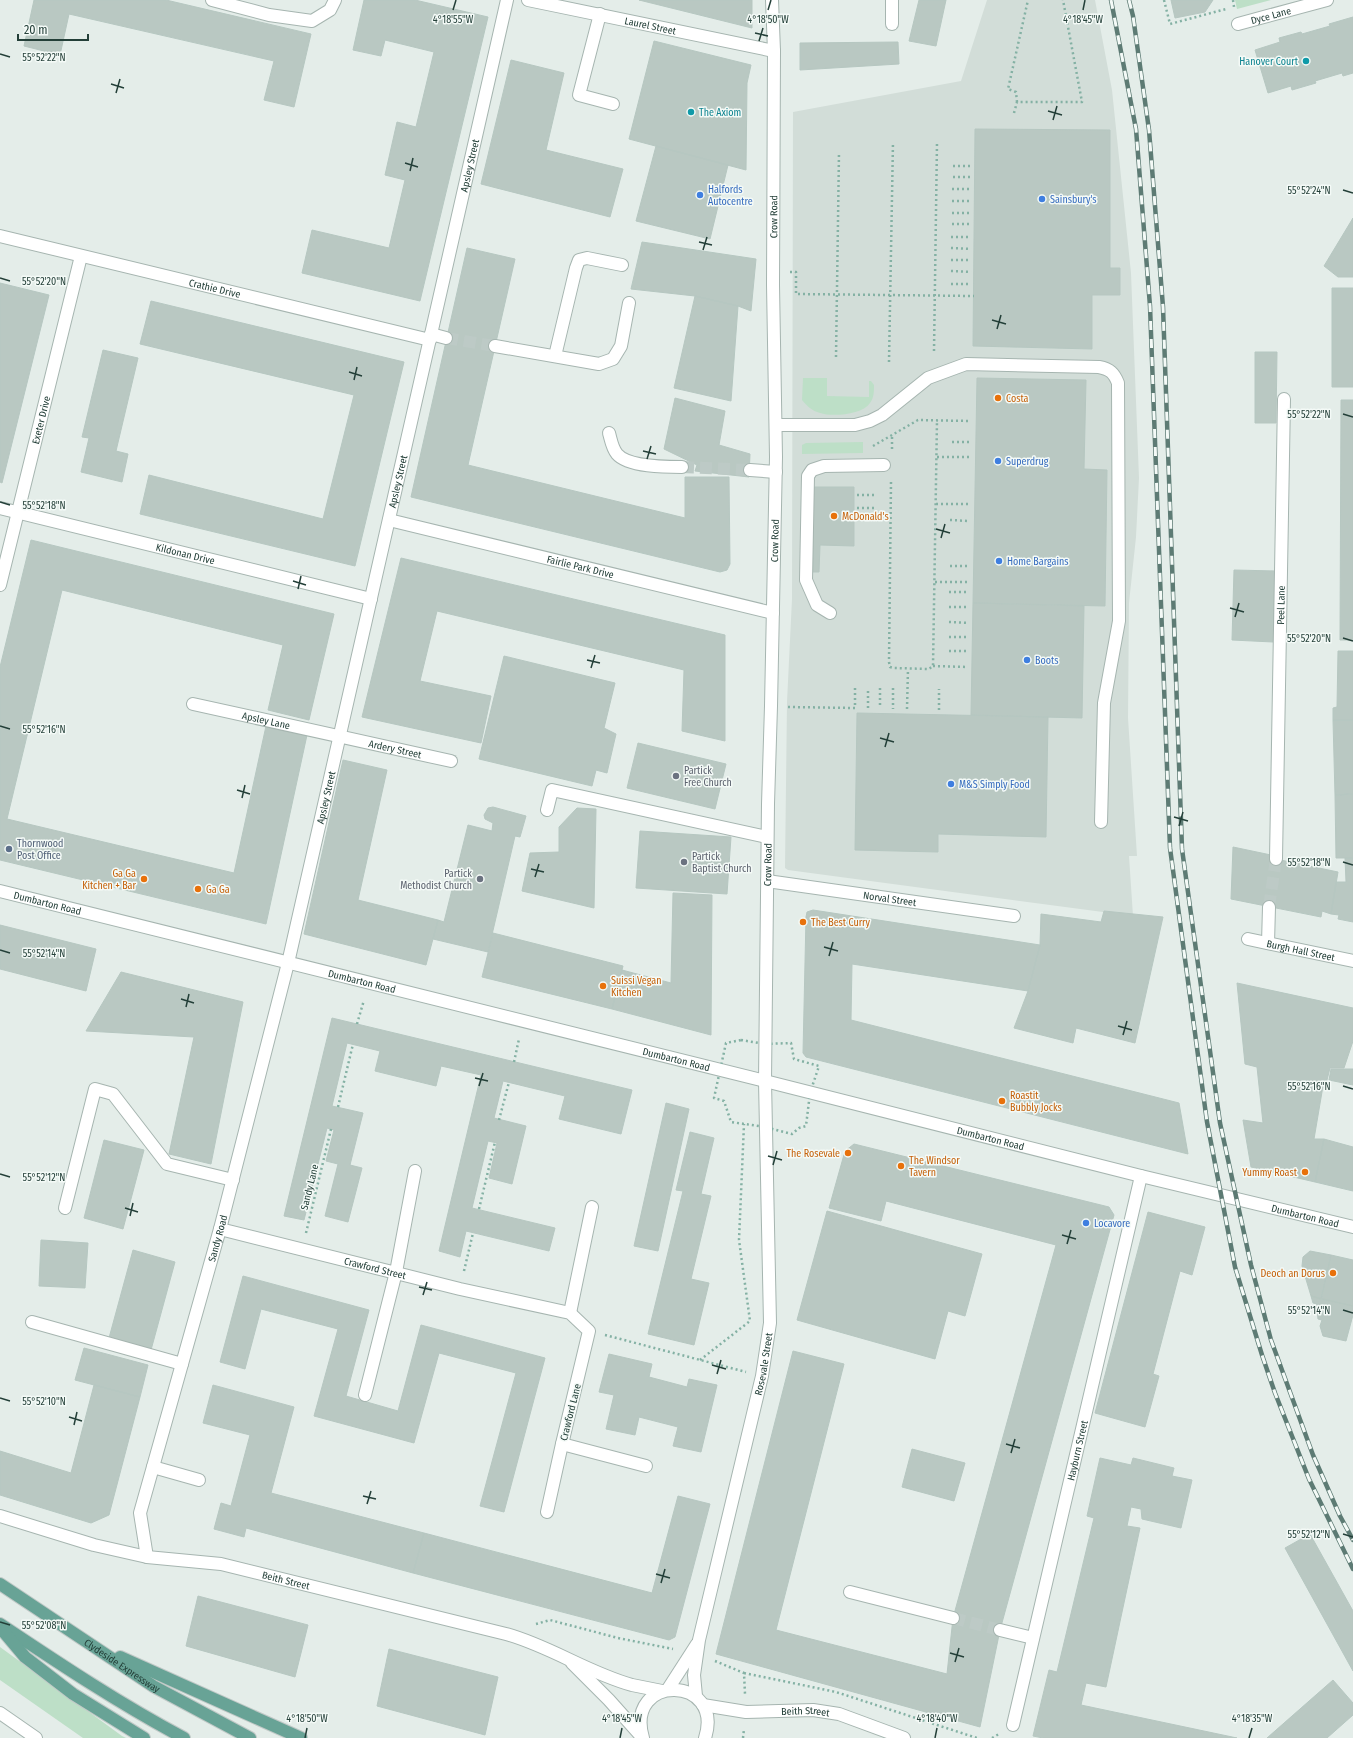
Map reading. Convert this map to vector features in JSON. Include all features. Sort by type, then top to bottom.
[{"type":"main road","name":"Clydeside Expressway","points":[[0,1584],[153,1686],[250,1738]]},
{"type":"main road","points":[[0,1626],[25,1657],[73,1694],[144,1738]]},
{"type":"main road","points":[[0,1626],[91,1684],[184,1738]]},
{"type":"main road","points":[[86,1642],[301,1738]]},
{"type":"street","points":[[212,0],[269,15],[312,21],[330,10],[335,0]]},
{"type":"street","name":"Apsley Street","points":[[288,962],[507,0]]},
{"type":"street","name":"Laurel Street","points":[[528,0],[774,51]]},
{"type":"street","name":"Crow Road","points":[[764,1081],[767,837],[776,472],[773,272],[774,51],[772,0]]},
{"type":"street","points":[[892,0],[892,24]]},
{"type":"street","name":"Dyce Lane","points":[[1238,24],[1327,0]]},
{"type":"street","points":[[600,14],[579,95],[613,104]]},
{"type":"street","name":"Crathie Drive","points":[[0,236],[431,337],[446,338]]},
{"type":"street","name":"Exeter Drive","points":[[0,585],[81,256]]},
{"type":"street","points":[[555,356],[579,260],[587,258],[622,265]]},
{"type":"street","points":[[495,346],[599,364],[613,359],[620,346],[629,303]]},
{"type":"street","points":[[776,424],[855,425],[870,421],[882,415],[928,378],[966,364],[1099,367],[1108,369],[1114,375],[1118,383],[1119,621],[1104,702],[1101,822]]},
{"type":"street","name":"Peel Lane","points":[[1276,859],[1284,399]]},
{"type":"street","points":[[610,433],[616,454],[626,461],[661,467],[682,467]]},
{"type":"street","points":[[830,613],[817,605],[806,580],[808,476],[812,470],[824,466],[888,469]]},
{"type":"street","points":[[750,470],[776,472]]},
{"type":"street","name":"Kildonan Drive","points":[[0,508],[371,599]]},
{"type":"street","name":"Fairlie Park Drive","points":[[389,520],[772,613]]},
{"type":"street","name":"Apsley Lane","points":[[193,704],[340,736]]},
{"type":"street","name":"Ardery Street","points":[[340,736],[451,762]]},
{"type":"street","points":[[547,810],[552,790],[767,837]]},
{"type":"street","name":"Norval Street","points":[[767,881],[1014,916]]},
{"type":"street","name":"Dumbarton Road","points":[[0,891],[1141,1176],[1353,1227]]},
{"type":"street","points":[[1268,943],[1269,906]]},
{"type":"street","name":"Burgh Hall Street","points":[[1248,939],[1353,961]]},
{"type":"street","name":"Sandy Road","points":[[147,1557],[140,1513],[220,1230],[288,962]]},
{"type":"street","name":"Rosevale Street","points":[[665,1690],[694,1653],[699,1640],[762,1376],[770,1323],[764,1081]]},
{"type":"street","points":[[65,1208],[95,1089],[114,1094],[167,1164],[233,1180]]},
{"type":"street","points":[[365,1395],[396,1272],[415,1171]]},
{"type":"street","name":"Hayburn Street","points":[[1013,1725],[1141,1176]]},
{"type":"street","points":[[589,1331],[572,1316],[592,1207]]},
{"type":"street","name":"Crawford Street","points":[[220,1230],[572,1316]]},
{"type":"street","points":[[32,1322],[182,1364]]},
{"type":"street","name":"Crawford Lane","points":[[547,1512],[589,1331]]},
{"type":"street","points":[[562,1444],[646,1466]]},
{"type":"street","points":[[153,1467],[199,1480]]},
{"type":"street","name":"Beith Street","points":[[1,1517],[94,1545],[147,1557],[221,1564],[508,1635],[539,1645],[632,1685],[665,1690],[685,1690],[700,1700],[746,1712],[813,1710],[839,1714],[904,1738]]},
{"type":"street","points":[[850,1592],[953,1618]]},
{"type":"street","points":[[1000,1630],[1033,1638]]},
{"type":"street","name":"Rosevale Street","points":[[694,1653],[694,1674],[700,1700]]},
{"type":"street","name":"Beith Street","points":[[567,1658],[609,1700],[643,1738]]},
{"type":"street","name":"Beith Street","points":[[643,1738],[640,1727],[640,1716],[644,1706],[652,1697],[665,1690]]},
{"type":"street","points":[[700,1700],[708,1716],[708,1727],[705,1738]]},
{"type":"street","points":[[0,1713],[36,1738]]},
{"type":"path","points":[[1014,113],[1017,102],[1016,92],[1008,89],[1028,0]]},
{"type":"path","points":[[1017,102],[1082,102],[1063,0]]},
{"type":"path","points":[[1164,0],[1170,24],[1234,7],[1233,0]]},
{"type":"path","points":[[889,362],[893,142]]},
{"type":"path","points":[[934,351],[937,142]]},
{"type":"path","points":[[836,357],[839,152]]},
{"type":"path","points":[[953,166],[972,166]]},
{"type":"path","points":[[953,177],[972,177]]},
{"type":"path","points":[[952,189],[972,189]]},
{"type":"path","points":[[952,201],[972,201]]},
{"type":"path","points":[[952,213],[972,213]]},
{"type":"path","points":[[952,224],[972,224]]},
{"type":"path","points":[[951,237],[972,237]]},
{"type":"path","points":[[951,248],[971,248]]},
{"type":"path","points":[[951,260],[971,260]]},
{"type":"path","points":[[951,271],[971,272]]},
{"type":"path","points":[[773,272],[796,272],[796,294],[974,296]]},
{"type":"path","points":[[952,284],[971,284]]},
{"type":"path","points":[[872,447],[918,420],[970,421]]},
{"type":"path","points":[[934,666],[937,420]]},
{"type":"path","points":[[892,435],[892,450]]},
{"type":"path","points":[[952,442],[970,442]]},
{"type":"path","points":[[937,457],[970,457]]},
{"type":"path","points":[[888,469],[890,667],[929,669],[934,666],[968,667]]},
{"type":"path","points":[[857,495],[876,495]]},
{"type":"path","points":[[936,504],[969,504]]},
{"type":"path","points":[[857,508],[877,508]]},
{"type":"path","points":[[950,520],[969,521]]},
{"type":"path","points":[[950,566],[969,566]]},
{"type":"path","points":[[935,582],[969,582]]},
{"type":"path","points":[[949,592],[969,592]]},
{"type":"path","points":[[949,607],[969,608]]},
{"type":"path","points":[[949,622],[969,623]]},
{"type":"path","points":[[949,637],[969,637]]},
{"type":"path","points":[[949,650],[968,651]]},
{"type":"path","points":[[907,709],[908,668]]},
{"type":"path","points":[[792,707],[855,708],[855,688]]},
{"type":"path","points":[[868,688],[868,708]]},
{"type":"path","points":[[880,688],[880,708]]},
{"type":"path","points":[[892,688],[893,708]]},
{"type":"path","points":[[939,689],[939,710]]},
{"type":"path","points":[[358,1024],[368,982]]},
{"type":"path","points":[[514,1062],[523,1021]]},
{"type":"path","points":[[338,1107],[353,1044]]},
{"type":"path","points":[[499,1120],[510,1082]]},
{"type":"path","points":[[700,1360],[750,1321],[739,1240],[744,1124]]},
{"type":"path","name":"Sandy Lane","points":[[302,1249],[332,1129]]},
{"type":"path","points":[[479,1209],[494,1142]]},
{"type":"path","points":[[460,1289],[474,1233]]},
{"type":"path","points":[[589,1331],[762,1376]]},
{"type":"path","points":[[535,1625],[550,1620],[618,1638],[694,1653],[744,1673],[746,1712],[743,1738]]},
{"type":"shaded area","points":[[987,0],[1095,0],[1112,90],[1131,273],[1139,478],[1136,537],[1129,603],[1128,718],[1137,856],[1129,856],[1133,916],[788,870],[785,868],[787,702],[792,599],[793,112],[961,81]]},
{"type":"green space","points":[[1235,0],[1271,0],[1237,9]]},
{"type":"green space","points":[[803,378],[827,378],[827,396],[869,397],[869,381],[871,381],[874,385],[873,397],[866,407],[854,412],[839,415],[820,413],[810,408],[802,400]]},
{"type":"green space","points":[[863,442],[863,453],[802,454],[802,445],[806,443]]},
{"type":"green space","points":[[0,1647],[126,1738],[83,1738],[0,1680]]},
{"type":"building","points":[[34,0],[166,0],[311,34],[294,107],[264,100],[274,61],[69,14],[60,55],[24,46]]},
{"type":"building","points":[[364,0],[415,0],[488,17],[420,301],[302,273],[312,230],[389,248],[405,180],[385,175],[397,122],[416,127],[434,52],[385,40],[381,56],[353,50]]},
{"type":"building","points":[[639,0],[752,0],[752,28]]},
{"type":"building","points":[[919,0],[946,0],[936,46],[909,41]]},
{"type":"building","points":[[1171,0],[1213,0],[1205,12],[1175,18]]},
{"type":"building","name":"Hanover Court","points":[[1353,17],[1353,73],[1343,76],[1342,73],[1292,90],[1291,86],[1268,93],[1255,50],[1280,42],[1279,38],[1301,32],[1302,34],[1330,26],[1329,24]]},
{"type":"building","name":"The Axiom","points":[[654,41],[751,65],[747,83],[746,170],[629,139]]},
{"type":"building","points":[[898,42],[899,64],[800,70],[800,43]]},
{"type":"building","points":[[511,60],[564,73],[546,150],[623,169],[610,217],[481,184]]},
{"type":"building","name":"Sainsbury's","points":[[975,129],[1110,130],[1110,268],[1120,268],[1120,295],[1092,295],[1092,349],[973,346]]},
{"type":"building","points":[[656,146],[728,165],[710,239],[636,221]]},
{"type":"building","points":[[1353,218],[1353,277],[1338,277],[1324,266]]},
{"type":"building","points":[[642,242],[756,259],[751,311],[738,306],[695,296],[631,289]]},
{"type":"building","points":[[467,248],[515,259],[468,465],[685,518],[685,477],[729,477],[730,564],[727,570],[720,572],[411,497]]},
{"type":"building","points":[[0,283],[49,295],[2,483],[0,482]]},
{"type":"building","points":[[1332,288],[1353,288],[1353,387],[1332,387]]},
{"type":"building","points":[[695,296],[738,306],[731,401],[674,388]]},
{"type":"building","points":[[151,301],[404,362],[355,566],[140,514],[149,475],[323,519],[354,395],[140,344]]},
{"type":"building","points":[[103,350],[138,358],[116,451],[128,454],[122,482],[81,472],[89,438],[82,437]]},
{"type":"building","points":[[1255,352],[1277,352],[1276,423],[1255,423]]},
{"type":"building","points":[[977,378],[1086,380],[1084,469],[1107,470],[1105,606],[973,603]]},
{"type":"building","points":[[675,398],[725,411],[719,445],[750,454],[749,477],[695,471],[697,465],[664,449]]},
{"type":"building","points":[[1341,400],[1353,400],[1353,640],[1340,640]]},
{"type":"building","name":"McDonald's","points":[[813,487],[854,487],[854,546],[820,545],[819,572],[813,572]]},
{"type":"building","points":[[31,540],[334,614],[309,720],[268,710],[283,645],[62,590],[7,819],[234,873],[266,726],[307,735],[266,924],[0,860],[0,667]]},
{"type":"building","points":[[401,558],[725,635],[725,741],[682,731],[684,670],[437,611],[420,681],[491,696],[481,743],[362,717]]},
{"type":"building","points":[[1234,570],[1276,571],[1273,642],[1232,640]]},
{"type":"building","name":"Boots","points":[[973,603],[1084,606],[1082,718],[971,715]]},
{"type":"building","points":[[1338,651],[1353,651],[1353,720],[1333,720],[1333,708],[1337,707]]},
{"type":"building","points":[[504,656],[615,683],[604,728],[616,734],[607,773],[596,770],[592,786],[479,759]]},
{"type":"building","name":"M&S Simply Food","points":[[857,713],[1048,717],[1046,837],[938,834],[938,852],[855,850]]},
{"type":"building","points":[[1333,720],[1353,720],[1353,794],[1335,795]]},
{"type":"building","name":"Partick Free Church","points":[[638,743],[726,764],[715,809],[627,788]]},
{"type":"building","points":[[343,760],[387,770],[358,900],[438,920],[426,965],[304,934]]},
{"type":"building","points":[[1353,794],[1353,858],[1336,858],[1335,795]]},
{"type":"building","name":"Partick Methodist Church","points":[[493,807],[526,816],[520,837],[515,836],[488,952],[433,939],[438,920],[444,922],[468,825],[492,831],[493,823],[485,819],[484,815],[488,808]]},
{"type":"building","points":[[577,808],[596,809],[594,908],[522,891],[530,853],[559,852],[559,827]]},
{"type":"building","name":"Partick Baptist Church","points":[[640,831],[731,837],[727,894],[636,888]]},
{"type":"building","points":[[1233,847],[1271,855],[1271,858],[1338,872],[1331,914],[1322,911],[1321,917],[1231,899]]},
{"type":"building","points":[[1345,858],[1353,858],[1353,922],[1338,919],[1339,915],[1331,914],[1336,882],[1346,882]]},
{"type":"building","points":[[673,893],[712,895],[711,1035],[612,1009],[622,970],[671,983]]},
{"type":"building","points":[[813,910],[1040,945],[1028,991],[852,964],[851,1020],[1179,1103],[1188,1154],[806,1057],[803,1053],[806,917],[807,912]]},
{"type":"building","points":[[1104,911],[1163,917],[1135,1043],[1076,1028],[1073,1043],[1014,1028],[1028,991],[1040,945],[1041,914],[1101,922]]},
{"type":"building","points":[[0,925],[96,949],[86,991],[0,969]]},
{"type":"building","points":[[493,933],[623,966],[612,1009],[482,977]]},
{"type":"building","points":[[121,972],[243,1002],[211,1164],[169,1154],[194,1037],[86,1031]]},
{"type":"building","points":[[1237,983],[1353,1008],[1353,1041],[1344,1068],[1330,1068],[1327,1080],[1323,1086],[1314,1139],[1324,1139],[1315,1182],[1251,1167],[1243,1120],[1263,1123],[1257,1067],[1245,1064]]},
{"type":"building","points":[[332,1018],[632,1090],[621,1134],[559,1119],[565,1096],[503,1081],[494,1118],[526,1126],[512,1184],[489,1178],[497,1143],[488,1141],[472,1208],[555,1228],[549,1251],[466,1231],[460,1257],[439,1251],[481,1075],[441,1066],[436,1086],[375,1071],[380,1051],[347,1043],[332,1106],[363,1113],[350,1165],[362,1168],[348,1222],[325,1216],[338,1164],[326,1161],[334,1130],[327,1128],[304,1220],[284,1216]]},
{"type":"building","points":[[1331,1069],[1353,1069],[1353,1085],[1329,1080]]},
{"type":"building","points":[[666,1103],[689,1109],[658,1251],[634,1246]]},
{"type":"building","points":[[690,1132],[714,1138],[701,1194],[711,1196],[691,1279],[709,1283],[694,1345],[648,1334],[683,1191],[676,1190]]},
{"type":"building","points":[[1324,1139],[1353,1147],[1353,1191],[1315,1182]]},
{"type":"building","points":[[104,1140],[144,1150],[123,1229],[84,1218]]},
{"type":"building","points":[[854,1144],[1109,1207],[1114,1215],[1000,1630],[980,1727],[716,1654],[793,1351],[844,1364],[776,1630],[947,1674],[953,1618],[1056,1245],[886,1201],[881,1221],[829,1208],[845,1151]]},
{"type":"building","points":[[827,1211],[982,1254],[965,1316],[948,1311],[935,1359],[797,1320]]},
{"type":"building","points":[[1148,1212],[1205,1227],[1192,1275],[1180,1271],[1153,1374],[1159,1376],[1145,1427],[1095,1413]]},
{"type":"building","points":[[41,1240],[88,1243],[85,1288],[39,1286]]},
{"type":"building","points":[[133,1250],[175,1262],[151,1350],[109,1338]]},
{"type":"building","points":[[1310,1251],[1331,1255],[1321,1299],[1311,1296],[1302,1266],[1303,1257]]},
{"type":"building","points":[[1331,1255],[1353,1260],[1353,1306],[1321,1299]]},
{"type":"building","points":[[243,1276],[369,1310],[346,1396],[398,1411],[421,1325],[545,1358],[504,1512],[480,1506],[516,1373],[439,1353],[414,1443],[314,1416],[338,1329],[261,1309],[245,1369],[220,1362]]},
{"type":"building","points":[[1311,1296],[1353,1306],[1353,1315],[1346,1341],[1323,1336],[1320,1326],[1322,1320],[1318,1319],[1317,1310],[1315,1310],[1317,1304],[1313,1303]]},
{"type":"building","points":[[84,1348],[148,1365],[140,1397],[75,1380]]},
{"type":"building","points":[[609,1354],[652,1364],[649,1377],[687,1387],[689,1379],[717,1385],[701,1452],[673,1446],[678,1427],[639,1417],[635,1435],[606,1429],[614,1395],[599,1392]]},
{"type":"building","points":[[94,1385],[140,1397],[109,1515],[91,1523],[0,1495],[0,1451],[71,1473]]},
{"type":"building","points":[[213,1385],[294,1407],[271,1493],[424,1533],[413,1573],[246,1528],[244,1537],[214,1529],[221,1503],[231,1506],[250,1435],[203,1423]]},
{"type":"building","points":[[912,1449],[965,1463],[954,1501],[902,1487]]},
{"type":"building","points":[[1100,1458],[1131,1465],[1133,1458],[1174,1468],[1172,1476],[1192,1480],[1181,1528],[1142,1519],[1141,1509],[1131,1507],[1127,1526],[1140,1528],[1106,1687],[1086,1683],[1081,1705],[1237,1738],[1043,1738],[1033,1736],[1049,1670],[1057,1672],[1094,1518],[1087,1516]]},
{"type":"building","points":[[678,1496],[710,1504],[675,1637],[669,1640],[413,1573],[424,1533],[652,1593]]},
{"type":"building","points":[[1310,1534],[1353,1611],[1353,1671],[1285,1548]]},
{"type":"building","points":[[198,1596],[308,1625],[295,1677],[186,1646]]},
{"type":"building","points":[[389,1649],[498,1677],[485,1735],[377,1706]]},
{"type":"building","points":[[1333,1680],[1353,1703],[1353,1715],[1327,1738],[1267,1738]]},
{"type":"tunnel","points":[[446,338],[495,346]]},
{"type":"tunnel","points":[[682,467],[750,470]]},
{"type":"tunnel","points":[[1269,907],[1276,859]]},
{"type":"tunnel","points":[[953,1618],[1000,1630]]},
{"type":"railway","points":[[1111,0],[1136,129],[1150,306],[1170,848],[1207,1122],[1235,1267],[1262,1355],[1275,1393],[1309,1479],[1353,1569]]},
{"type":"railway","points":[[1129,0],[1133,16],[1149,130],[1163,307],[1182,849],[1220,1123],[1251,1265],[1271,1340],[1313,1455],[1340,1516],[1353,1540]]},
{"type":"place","name":"Hanover Court","points":[[1306,61]]},
{"type":"place","name":"The Axiom","points":[[691,112]]},
{"type":"place","name":"Halfords Autocentre","points":[[700,195]]},
{"type":"place","name":"Sainsbury's","points":[[1042,199]]},
{"type":"place","name":"Costa","points":[[998,398]]},
{"type":"place","name":"Superdrug","points":[[998,461]]},
{"type":"place","name":"McDonald's","points":[[834,516]]},
{"type":"place","name":"Home Bargains","points":[[999,561]]},
{"type":"place","name":"Boots","points":[[1027,660]]},
{"type":"place","name":"Partick Free Church","points":[[676,776]]},
{"type":"place","name":"M&S Simply Food","points":[[951,784]]},
{"type":"place","name":"Thornwood Post Office","points":[[9,849]]},
{"type":"place","name":"Partick Baptist Church","points":[[684,862]]},
{"type":"place","name":"Ga Ga Kitchen + Bar","points":[[144,879]]},
{"type":"place","name":"Partick Methodist Church","points":[[480,879]]},
{"type":"place","name":"Ga Ga","points":[[198,889]]},
{"type":"place","name":"The Best Curry","points":[[803,922]]},
{"type":"place","name":"Suissi Vegan Kitchen","points":[[603,986]]},
{"type":"place","name":"Roastit Bubbly Jocks","points":[[1002,1101]]},
{"type":"place","name":"The Rosevale","points":[[848,1153]]},
{"type":"place","name":"The Windsor Tavern","points":[[901,1166]]},
{"type":"place","name":"Yummy Roast","points":[[1305,1172]]},
{"type":"place","name":"Locavore","points":[[1086,1223]]},
{"type":"place","name":"Deoch an Dorus","points":[[1333,1273]]}]
